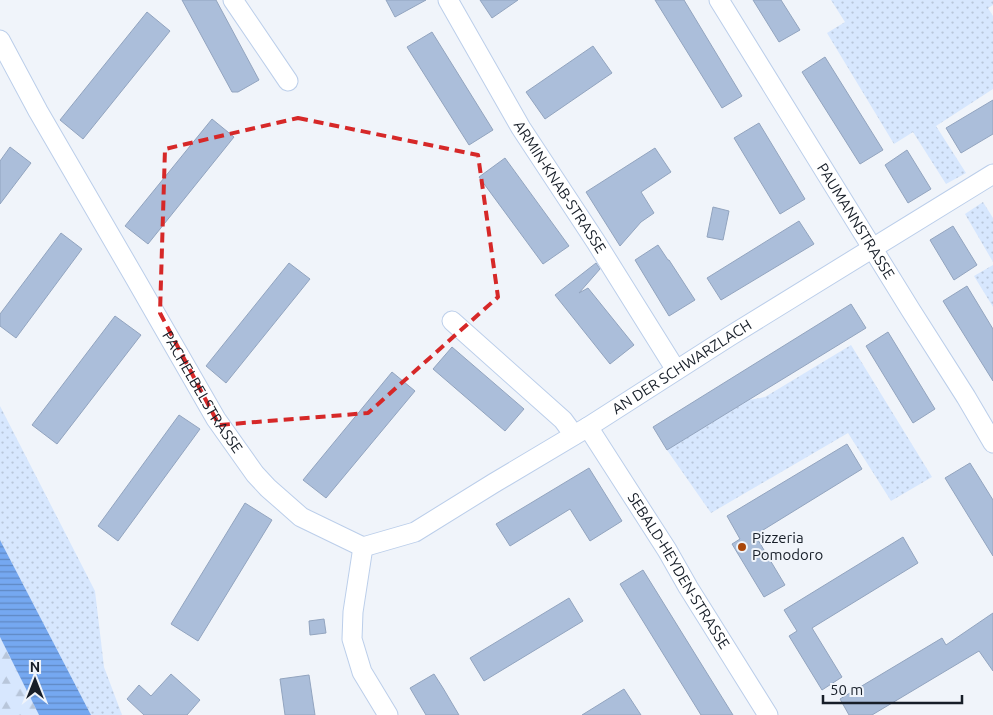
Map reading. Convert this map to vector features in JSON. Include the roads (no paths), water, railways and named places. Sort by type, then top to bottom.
[{"type":"street","points":[[233,0],[288,81]]},
{"type":"street","name":"ARMIN-KNAB-STRASSE","points":[[448,0],[521,128],[596,242],[676,370]]},
{"type":"street","name":"PAUMANNSTRASSE","points":[[719,0],[993,443]]},
{"type":"street","name":"PACHELBELSTRASSE","points":[[0,40],[38,111],[216,419],[255,474],[268,488],[302,517],[363,546]]},
{"type":"street","name":"AN DER SCHWARZLACH","points":[[363,546],[416,532],[993,174]]},
{"type":"street","name":"SEBALD-HEYDEN-STRASSE","points":[[452,321],[563,420],[581,431],[667,550],[688,588],[768,715]]},
{"type":"street","points":[[363,546],[353,612],[352,638],[362,672],[388,715]]},
{"type":"water","points":[[0,540],[91,715],[39,715],[0,637]]},
{"type":"place","name":"Pizzeria Pomodoro","points":[[742,547]]}]
